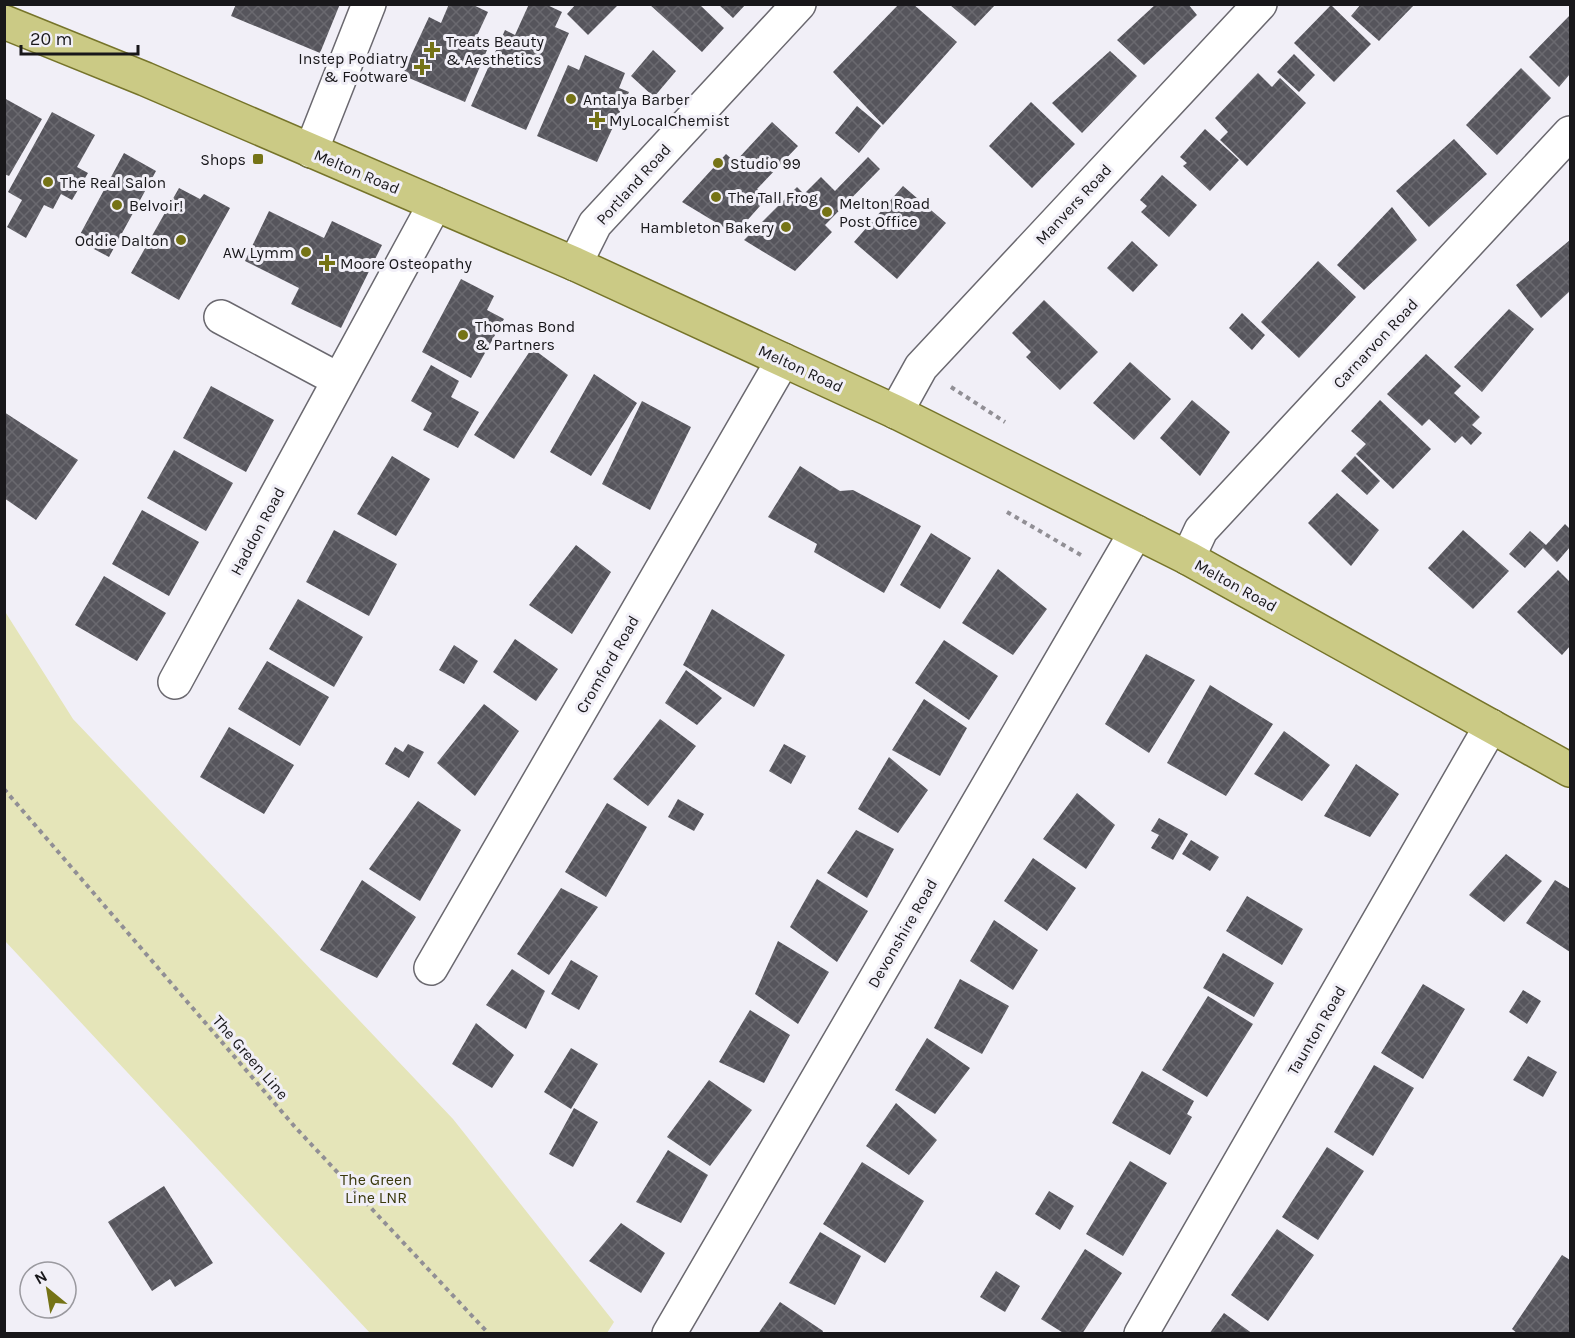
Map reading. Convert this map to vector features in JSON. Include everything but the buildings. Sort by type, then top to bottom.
[{"type":"main road","name":"Melton Road","points":[[4,22],[145,79],[575,264],[896,412],[1188,558],[1570,770]]},
{"type":"street","points":[[310,151],[369,4]]},
{"type":"street","name":"Portland Road","points":[[575,264],[595,224],[799,4]]},
{"type":"street","name":"Manvers Road","points":[[896,412],[921,367],[1260,4]]},
{"type":"street","name":"Carnarvon Road","points":[[1188,558],[1201,530],[1570,134]]},
{"type":"street","name":"Haddon Road","points":[[175,682],[435,204]]},
{"type":"street","points":[[221,317],[339,380]]},
{"type":"street","name":"Cromford Road","points":[[431,968],[783,360]]},
{"type":"street","name":"Devonshire Road","points":[[669,1334],[1136,532]]},
{"type":"street","name":"Taunton Road","points":[[1141,1334],[1491,726]]},
{"type":"path","points":[[921,367],[995,416]]},
{"type":"path","points":[[999,507],[1112,573]]},
{"type":"path","name":"The Green Line","points":[[4,789],[295,1126],[489,1334]]},
{"type":"green space","name":"The Green Line LNR","points":[[4,610],[73,719],[453,1119],[614,1322],[607,1333],[370,1333],[5,941]]},
{"type":"place","name":"Treats Beauty & Aesthetics","points":[[432,50]]},
{"type":"place","name":"Instep Podiatry & Footware","points":[[422,67]]},
{"type":"place","name":"Antalya Barber","points":[[571,99]]},
{"type":"place","name":"MyLocalChemist","points":[[597,120]]},
{"type":"place","name":"Shops","points":[[258,159]]},
{"type":"place","name":"Studio 99","points":[[718,163]]},
{"type":"place","name":"The Real Salon","points":[[48,182]]},
{"type":"place","name":"The Tall Frog","points":[[716,197]]},
{"type":"place","name":"Belvoir!","points":[[117,205]]},
{"type":"place","name":"Melton Road Post Office","points":[[827,212]]},
{"type":"place","name":"Hambleton Bakery","points":[[786,227]]},
{"type":"place","name":"Oddie Dalton","points":[[181,240]]},
{"type":"place","name":"AW Lymm","points":[[306,252]]},
{"type":"place","name":"Moore Osteopathy","points":[[327,263]]},
{"type":"place","name":"Thomas Bond & Partners","points":[[463,335]]}]
